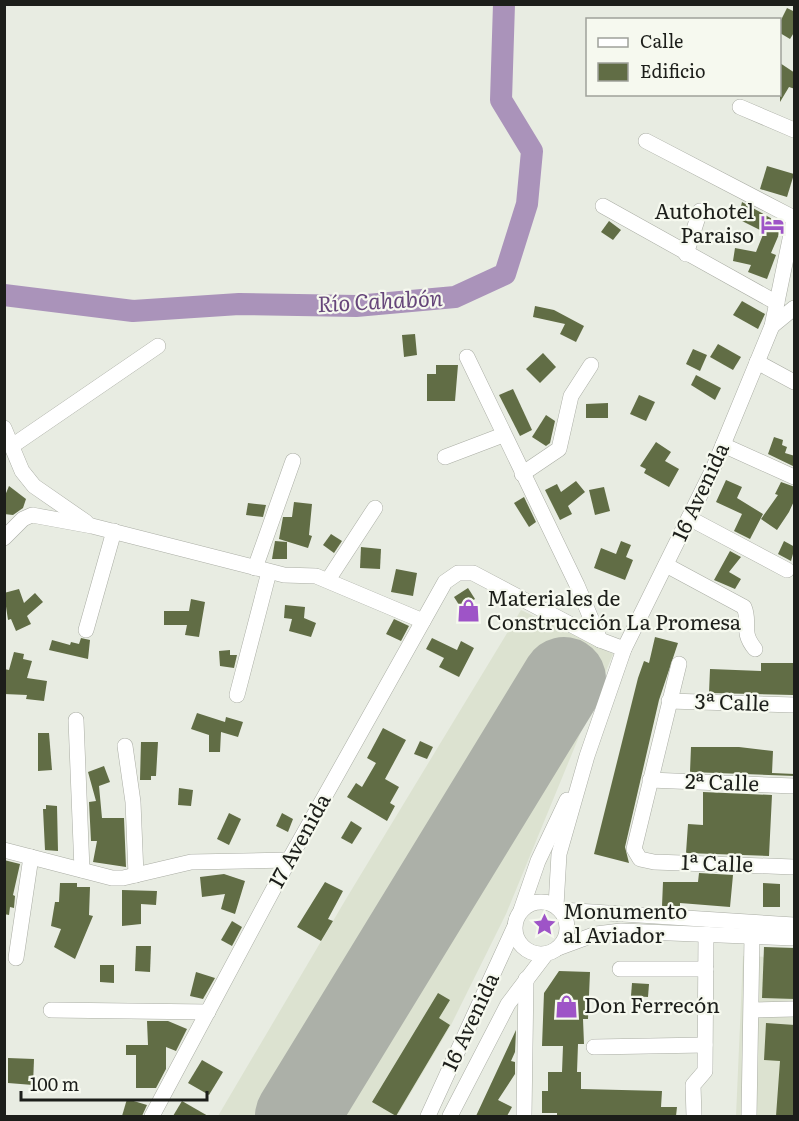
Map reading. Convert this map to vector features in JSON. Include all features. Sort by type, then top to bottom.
[{"type":"street","points":[[740,107],[795,130]]},
{"type":"street","points":[[646,141],[795,219]]},
{"type":"street","points":[[603,206],[777,303]]},
{"type":"street","points":[[686,254],[700,211]]},
{"type":"street","name":"16 Avenida","points":[[558,908],[559,854],[587,756],[624,650],[723,445],[772,326],[795,219]]},
{"type":"street","points":[[772,326],[795,308]]},
{"type":"street","points":[[12,446],[158,346]]},
{"type":"street","points":[[467,357],[600,640],[624,650]]},
{"type":"street","points":[[757,362],[795,382]]},
{"type":"street","points":[[522,474],[560,449],[571,396],[591,365]]},
{"type":"street","points":[[4,428],[22,471],[34,486],[92,526]]},
{"type":"street","points":[[445,457],[503,435]]},
{"type":"street","points":[[723,445],[795,477]]},
{"type":"street","points":[[237,695],[262,570],[293,461]]},
{"type":"street","points":[[328,580],[375,508]]},
{"type":"street","points":[[4,538],[22,519],[32,515],[92,526],[284,575],[316,576],[423,621]]},
{"type":"street","points":[[689,518],[787,570]]},
{"type":"street","points":[[86,630],[114,531]]},
{"type":"street","points":[[666,565],[744,607],[746,636],[755,649]]},
{"type":"street","name":"17 Avenida","points":[[152,1116],[290,860],[445,582],[459,573],[473,573],[600,640]]},
{"type":"street","points":[[650,780],[679,664]]},
{"type":"street","name":"3ª Calle","points":[[669,701],[795,705]]},
{"type":"street","points":[[76,720],[82,870]]},
{"type":"street","points":[[126,746],[133,801],[136,875]]},
{"type":"street","name":"16 Avenida","points":[[521,910],[538,861],[587,756]]},
{"type":"street","name":"2ª Calle","points":[[650,780],[795,786]]},
{"type":"street","name":"1ª Calle","points":[[650,780],[634,849],[640,859],[654,862],[795,867]]},
{"type":"street","points":[[4,850],[112,878],[136,875],[191,862],[290,860]]},
{"type":"street","points":[[16,958],[31,857]]},
{"type":"street","points":[[795,924],[558,908],[542,902],[534,903],[521,910],[514,928],[521,945],[537,954],[552,951],[596,934],[621,930],[795,938]]},
{"type":"street","points":[[552,951],[567,934],[565,917],[558,908]]},
{"type":"street","name":"16 Avenida","points":[[428,1116],[514,928]]},
{"type":"street","points":[[694,1116],[693,1085],[705,1071],[706,934]]},
{"type":"street","points":[[749,1116],[752,936]]},
{"type":"street","name":"16 Avenida","points":[[450,1116],[494,1029],[526,979],[552,951]]},
{"type":"street","points":[[620,969],[706,969]]},
{"type":"street","points":[[524,1116],[526,979]]},
{"type":"street","points":[[51,1010],[208,1012]]},
{"type":"street","points":[[752,1010],[795,1010]]},
{"type":"street","points":[[594,1047],[705,1045]]},
{"type":"shaded area","points":[[521,610],[613,654],[506,914],[451,1025],[397,1116],[218,1116],[346,899]]},
{"type":"shaded area","points":[[743,956],[794,958],[794,1116],[736,1116]]},
{"type":"building","points":[[787,8],[795,12],[795,31],[790,39],[781,34],[781,20]]},
{"type":"building","points":[[781,64],[795,73],[795,89],[789,87],[780,102]]},
{"type":"building","points":[[767,166],[794,174],[787,197],[760,189]]},
{"type":"building","points":[[742,202],[783,225],[771,253],[776,255],[767,279],[748,272],[751,265],[733,261],[735,248],[756,252],[764,232],[738,219]]},
{"type":"building","points":[[609,221],[621,230],[613,240],[601,232]]},
{"type":"building","points":[[742,301],[765,314],[758,329],[733,315]]},
{"type":"building","points":[[535,306],[554,310],[584,326],[576,342],[560,334],[565,324],[533,317]]},
{"type":"building","points":[[415,334],[417,355],[404,357],[402,335]]},
{"type":"building","points":[[718,344],[741,357],[733,370],[710,357]]},
{"type":"building","points":[[693,349],[707,355],[700,371],[686,364]]},
{"type":"building","points":[[543,353],[556,367],[540,383],[526,369]]},
{"type":"building","points":[[436,365],[458,365],[455,401],[427,401],[427,374],[436,374]]},
{"type":"building","points":[[696,375],[721,388],[715,400],[691,385]]},
{"type":"building","points":[[513,389],[532,430],[520,436],[499,395]]},
{"type":"building","points":[[639,395],[655,402],[646,421],[630,414]]},
{"type":"building","points":[[608,403],[608,418],[586,418],[586,404]]},
{"type":"building","points":[[546,415],[555,421],[550,443],[546,446],[532,437]]},
{"type":"building","points":[[774,437],[783,440],[782,445],[787,447],[785,453],[795,456],[795,467],[768,454]]},
{"type":"building","points":[[656,442],[671,452],[665,461],[679,469],[669,487],[644,473],[646,469],[640,466]]},
{"type":"building","points":[[726,480],[742,487],[737,498],[763,514],[750,539],[734,531],[742,514],[716,502]]},
{"type":"building","points":[[576,481],[585,492],[568,506],[572,514],[560,520],[545,490],[557,484],[561,492]]},
{"type":"building","points":[[781,482],[795,487],[795,499],[777,530],[761,519],[778,495],[775,494]]},
{"type":"building","points":[[9,486],[26,499],[23,508],[13,515],[4,514],[4,498]]},
{"type":"building","points":[[604,487],[610,511],[595,515],[589,490]]},
{"type":"building","points":[[524,497],[536,522],[529,527],[514,503]]},
{"type":"building","points":[[294,502],[312,504],[309,535],[312,536],[308,548],[279,539],[283,517],[292,517]]},
{"type":"building","points":[[248,503],[266,505],[263,517],[246,515]]},
{"type":"building","points":[[331,534],[342,541],[334,553],[323,545]]},
{"type":"building","points":[[275,541],[287,542],[287,559],[272,559]]},
{"type":"building","points":[[621,541],[631,545],[626,557],[633,560],[625,580],[594,568],[601,548],[616,554]]},
{"type":"building","points":[[784,541],[795,547],[791,561],[778,554]]},
{"type":"building","points":[[361,547],[381,549],[380,569],[360,568]]},
{"type":"building","points":[[730,551],[741,557],[729,572],[741,579],[735,589],[714,580]]},
{"type":"building","points":[[396,569],[417,573],[413,596],[391,592]]},
{"type":"building","points":[[468,588],[475,599],[461,608],[454,597]]},
{"type":"building","points":[[19,589],[24,603],[35,593],[43,602],[27,616],[31,624],[16,631],[11,619],[8,620],[4,593]]},
{"type":"building","points":[[191,599],[205,602],[199,637],[185,635],[187,625],[164,625],[164,611],[189,611]]},
{"type":"building","points":[[285,605],[305,607],[304,618],[316,623],[311,637],[289,631],[292,619],[284,618]]},
{"type":"building","points":[[394,619],[409,626],[401,641],[386,634]]},
{"type":"building","points":[[655,637],[678,643],[659,700],[625,847],[629,863],[594,854],[638,678],[644,661],[649,663]]},
{"type":"building","points":[[81,638],[90,640],[88,659],[49,650],[52,640],[70,645],[71,642],[79,644]]},
{"type":"building","points":[[432,638],[457,650],[461,641],[474,648],[459,677],[439,667],[444,658],[426,649]]},
{"type":"building","points":[[230,650],[230,655],[237,655],[234,668],[220,666],[219,651]]},
{"type":"building","points":[[14,652],[24,654],[23,659],[32,661],[27,678],[47,681],[44,701],[26,699],[27,695],[4,694],[4,669],[9,670]]},
{"type":"building","points":[[761,663],[793,663],[793,695],[709,693],[710,669],[761,671]]},
{"type":"building","points":[[197,713],[225,722],[226,717],[243,722],[238,737],[221,732],[220,752],[209,752],[209,735],[191,729]]},
{"type":"building","points":[[383,728],[406,740],[385,779],[399,787],[390,803],[395,806],[387,821],[347,797],[356,783],[362,787],[376,763],[367,758]]},
{"type":"building","points":[[38,733],[49,733],[52,770],[38,771]]},
{"type":"building","points":[[420,741],[433,747],[427,759],[414,754]]},
{"type":"building","points":[[141,742],[158,742],[156,776],[151,776],[151,780],[140,780]]},
{"type":"building","points":[[691,747],[739,747],[773,751],[772,773],[795,774],[795,776],[690,772]]},
{"type":"building","points":[[104,766],[110,782],[99,786],[102,818],[124,818],[126,867],[93,862],[97,841],[91,841],[89,802],[96,801],[88,772]]},
{"type":"building","points":[[179,788],[193,790],[191,806],[178,805]]},
{"type":"building","points":[[703,792],[772,795],[769,856],[686,853],[688,824],[703,825]]},
{"type":"building","points":[[46,805],[57,806],[58,851],[45,850],[43,809],[46,809]]},
{"type":"building","points":[[229,813],[241,819],[229,845],[217,839]]},
{"type":"building","points":[[282,813],[293,819],[288,832],[276,826]]},
{"type":"building","points":[[351,821],[362,828],[352,844],[341,838]]},
{"type":"building","points":[[4,860],[20,864],[13,895],[15,896],[14,908],[10,907],[9,915],[4,914]]},
{"type":"building","points":[[699,873],[733,875],[730,907],[680,903],[680,906],[662,906],[663,882],[698,882]]},
{"type":"building","points":[[224,874],[245,881],[235,914],[221,909],[225,894],[202,897],[200,877]]},
{"type":"building","points":[[325,882],[343,891],[328,919],[333,921],[321,941],[297,927]]},
{"type":"building","points":[[60,883],[77,883],[77,887],[90,887],[89,915],[93,916],[75,959],[54,947],[61,929],[51,926],[55,902],[59,902]]},
{"type":"building","points":[[763,883],[780,884],[780,907],[763,907]]},
{"type":"building","points":[[122,890],[157,891],[156,905],[141,904],[141,924],[122,926]]},
{"type":"building","points":[[232,921],[242,927],[232,946],[221,940]]},
{"type":"building","points":[[136,946],[151,946],[150,972],[135,971]]},
{"type":"building","points":[[764,947],[795,948],[795,999],[762,998]]},
{"type":"building","points":[[100,965],[114,965],[114,983],[100,982]]},
{"type":"building","points":[[559,971],[590,972],[588,1019],[583,1019],[584,1044],[578,1044],[577,1072],[581,1072],[581,1089],[662,1091],[661,1107],[677,1107],[676,1116],[557,1116],[557,1113],[542,1113],[542,1091],[548,1091],[548,1072],[562,1072],[563,1046],[542,1046],[544,993]]},
{"type":"building","points":[[196,972],[215,978],[203,999],[190,996]]},
{"type":"building","points":[[632,983],[649,984],[648,997],[631,996]]},
{"type":"building","points":[[438,993],[450,1000],[439,1018],[450,1025],[396,1116],[372,1102]]},
{"type":"building","points":[[147,1021],[168,1021],[187,1029],[176,1051],[166,1047],[166,1069],[156,1088],[136,1088],[136,1055],[126,1055],[126,1045],[148,1045]]},
{"type":"building","points":[[766,1023],[795,1025],[795,1116],[776,1116],[780,1061],[764,1060]]},
{"type":"building","points":[[516,1030],[515,1052],[511,1061],[515,1062],[515,1074],[498,1100],[512,1107],[507,1116],[476,1116]]},
{"type":"building","points":[[8,1058],[34,1059],[33,1085],[8,1083]]},
{"type":"building","points":[[202,1060],[223,1072],[209,1095],[188,1083]]},
{"type":"building","points":[[127,1099],[147,1105],[142,1116],[122,1116]]},
{"type":"building","points":[[182,1101],[208,1116],[173,1116]]},
{"type":"waterway","name":"Río Cahabón","points":[[4,295],[133,311],[239,304],[356,306],[455,297],[505,274],[527,204],[532,151],[501,100],[504,4]]},
{"type":"runway","points":[[297,1116],[564,679]]},
{"type":"place","name":"Autohotel Paraiso","points":[[772,224]]},
{"type":"place","name":"Materiales de Construcción La Promesa","points":[[469,611]]},
{"type":"place","name":"Monumento al Aviador","points":[[545,924]]},
{"type":"place","name":"Don Ferrecón","points":[[566,1006]]}]
